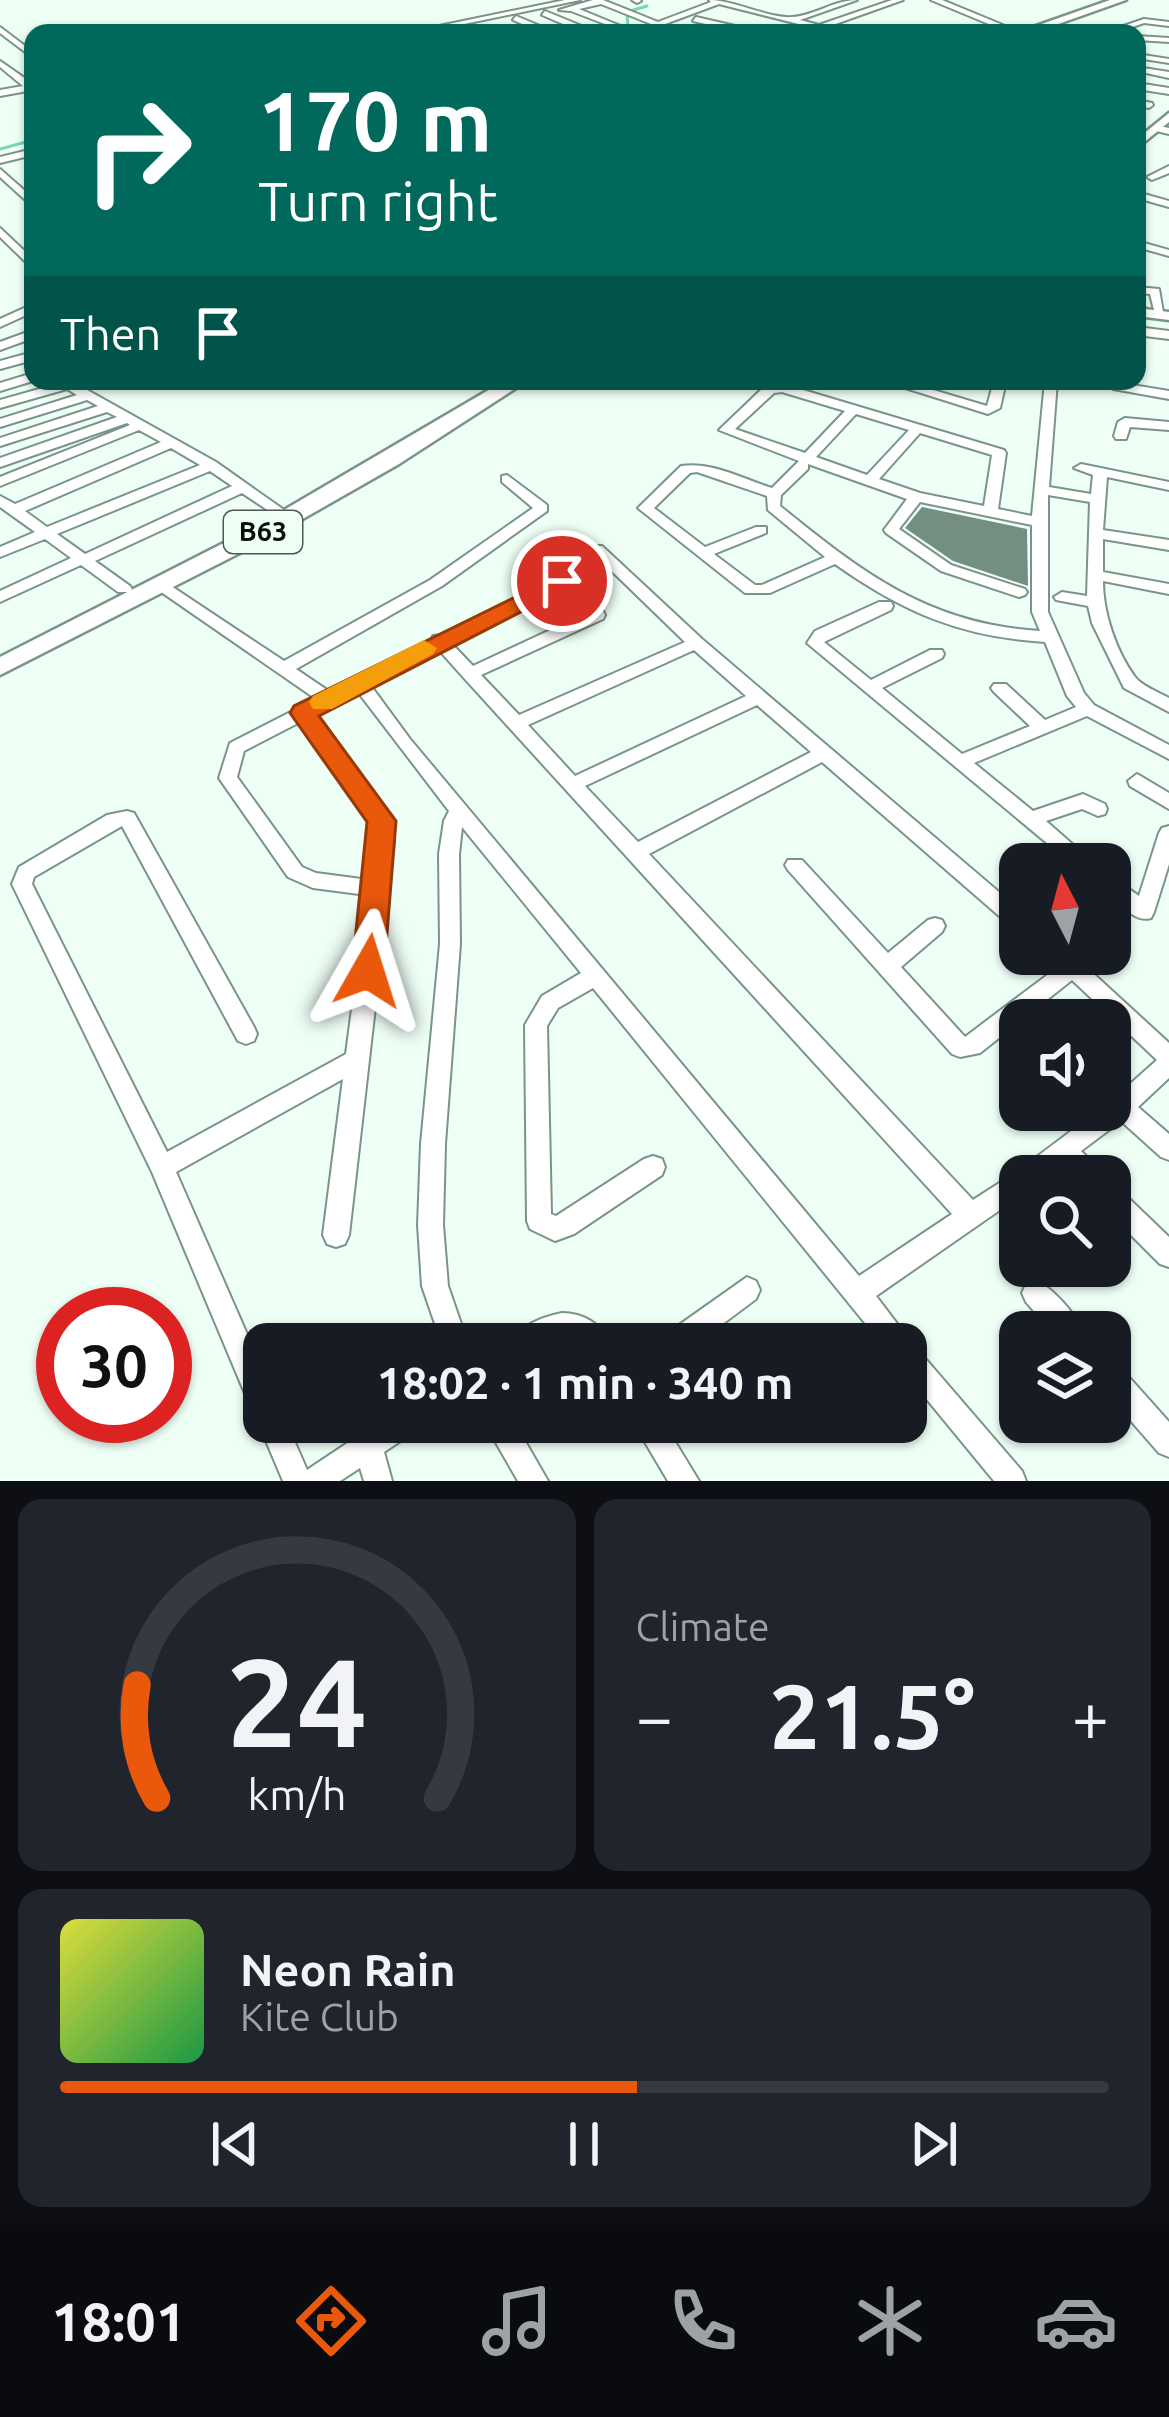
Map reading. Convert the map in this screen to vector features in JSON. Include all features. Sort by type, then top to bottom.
[{"type":"highway","points":[[1049,24],[1121,0]]},
{"type":"highway","name":"B63","points":[[0,649],[277,510],[475,390]]},
{"type":"highway","name":"B63","points":[[0,667],[162,587],[388,463],[504,390]]},
{"type":"main road","points":[[1162,129],[1169,116]]},
{"type":"street","points":[[830,24],[899,0]]},
{"type":"street","points":[[935,0],[996,24]]},
{"type":"street","points":[[455,24],[599,1],[657,24],[711,12]]},
{"type":"street","points":[[698,14],[719,1],[797,24]]},
{"type":"street","points":[[744,8],[761,1],[821,18],[812,24]]},
{"type":"street","points":[[801,1],[840,3]]},
{"type":"street","points":[[791,20],[840,3]]},
{"type":"street","points":[[488,23],[573,4],[611,24]]},
{"type":"street","points":[[545,13],[570,24]]},
{"type":"street","points":[[698,14],[734,24]]},
{"type":"street","points":[[729,17],[773,24]]},
{"type":"street","points":[[516,18],[529,24]]},
{"type":"street","points":[[0,22],[24,42]]},
{"type":"street","points":[[1135,24],[1169,24]]},
{"type":"street","points":[[0,64],[24,83]]},
{"type":"street","points":[[1164,91],[1169,78]]},
{"type":"street","points":[[1152,177],[1169,170]]},
{"type":"street","points":[[0,172],[24,195]]},
{"type":"street","points":[[0,231],[24,256]]},
{"type":"street","points":[[1163,251],[1169,240]]},
{"type":"street","points":[[1162,293],[1165,315]]},
{"type":"street","points":[[0,323],[11,310],[24,309]]},
{"type":"street","points":[[0,404],[43,390]]},
{"type":"street","points":[[77,390],[211,465],[277,510]]},
{"type":"street","points":[[774,390],[726,430],[805,463],[916,497],[1039,522]]},
{"type":"street","points":[[783,390],[999,453],[990,512]]},
{"type":"street","points":[[919,390],[991,410],[997,390]]},
{"type":"street","points":[[946,398],[954,390]]},
{"type":"street","points":[[1050,390],[1039,522],[1040,612],[1069,686],[1088,709],[1169,753]]},
{"type":"street","points":[[0,423],[87,396]]},
{"type":"street","points":[[0,442],[106,408]]},
{"type":"street","points":[[854,410],[774,494],[773,507],[898,602],[987,633],[1052,638]]},
{"type":"street","points":[[0,464],[132,422]]},
{"type":"street","points":[[0,482],[132,422]]},
{"type":"street","points":[[1121,436],[1125,422],[1169,426]]},
{"type":"street","points":[[869,481],[917,429]]},
{"type":"street","points":[[6,507],[171,443]]},
{"type":"street","points":[[0,552],[211,465]]},
{"type":"street","points":[[774,494],[698,468],[686,469],[645,508],[751,590],[764,590],[838,556]]},
{"type":"street","points":[[1081,468],[1169,486]]},
{"type":"street","points":[[1100,472],[1095,533],[1095,602],[1100,623],[1130,684],[1169,706]]},
{"type":"street","points":[[283,670],[436,583],[542,508],[507,479]]},
{"type":"street","points":[[0,597],[242,487]]},
{"type":"street","points":[[1042,490],[1096,499]]},
{"type":"street","points":[[916,497],[886,536],[946,568],[1019,592]]},
{"type":"street","points":[[6,507],[124,589]]},
{"type":"street","points":[[704,554],[761,530]]},
{"type":"street","points":[[1095,533],[1169,545]]},
{"type":"street","points":[[597,549],[696,643],[999,904]]},
{"type":"street","points":[[1096,574],[1169,589]]},
{"type":"street","points":[[377,889],[314,880],[296,872],[228,778],[236,747],[562,581]]},
{"type":"street","points":[[162,587],[328,699]]},
{"type":"street","points":[[1062,597],[1095,602]]},
{"type":"street","points":[[885,606],[821,635],[815,643],[1060,843]]},
{"type":"street","points":[[470,674],[597,615]]},
{"type":"street","points":[[439,640],[972,1217]]},
{"type":"street","points":[[518,723],[696,643]]},
{"type":"street","points":[[870,687],[936,654]]},
{"type":"street","points":[[359,682],[882,1323]]},
{"type":"street","points":[[1000,688],[1044,729]]},
{"type":"street","points":[[574,784],[759,697]]},
{"type":"street","points":[[962,761],[1088,709]]},
{"type":"street","points":[[303,713],[382,821],[336,1235]]},
{"type":"street","points":[[636,852],[824,753]]},
{"type":"street","points":[[1137,782],[1169,802]]},
{"type":"street","points":[[1031,819],[1083,800],[1098,809]]},
{"type":"street","points":[[449,1323],[433,1272],[430,1226],[436,1069],[452,905],[448,832],[459,809]]},
{"type":"street","points":[[243,1356],[162,1167],[22,884],[26,872],[114,820],[128,818],[246,1034]]},
{"type":"street","points":[[1131,902],[1144,913],[1169,833]]},
{"type":"street","points":[[795,865],[960,1047],[972,1046],[1049,975]]},
{"type":"street","points":[[888,966],[935,926]]},
{"type":"street","points":[[597,975],[550,1002],[536,1025],[539,1221],[544,1227],[565,1225],[653,1167]]},
{"type":"street","points":[[1081,975],[1169,1060],[1131,1098]]},
{"type":"street","points":[[162,1167],[357,1060]]},
{"type":"street","points":[[1131,1115],[1169,1149]]},
{"type":"street","points":[[1056,1155],[1089,1131]]},
{"type":"street","points":[[1063,1150],[1068,1155]]},
{"type":"street","points":[[857,1293],[999,1197]]},
{"type":"street","points":[[1131,1218],[1169,1255]]},
{"type":"street","points":[[702,1323],[747,1290]]},
{"type":"street","points":[[1035,1293],[1051,1311]]},
{"type":"street","points":[[927,1378],[1012,1481]]},
{"type":"street","points":[[1131,1400],[1169,1443]]},
{"type":"street","points":[[281,1443],[297,1481]]},
{"type":"street","points":[[315,1481],[372,1443]]},
{"type":"street","points":[[511,1443],[534,1481]]},
{"type":"street","points":[[661,1443],[685,1481]]},
{"type":"street","points":[[368,1446],[378,1481]]},
{"type":"building","points":[[922,507],[1027,529],[1028,586],[953,561],[905,528]]},
{"type":"waterway","points":[[628,24],[627,12],[647,6]]},
{"type":"waterway","points":[[0,149],[24,142]]},
{"type":"slow traffic","points":[[322,702],[424,648]]},
{"type":"route","points":[[368,971],[382,821],[303,713],[562,581]]}]
